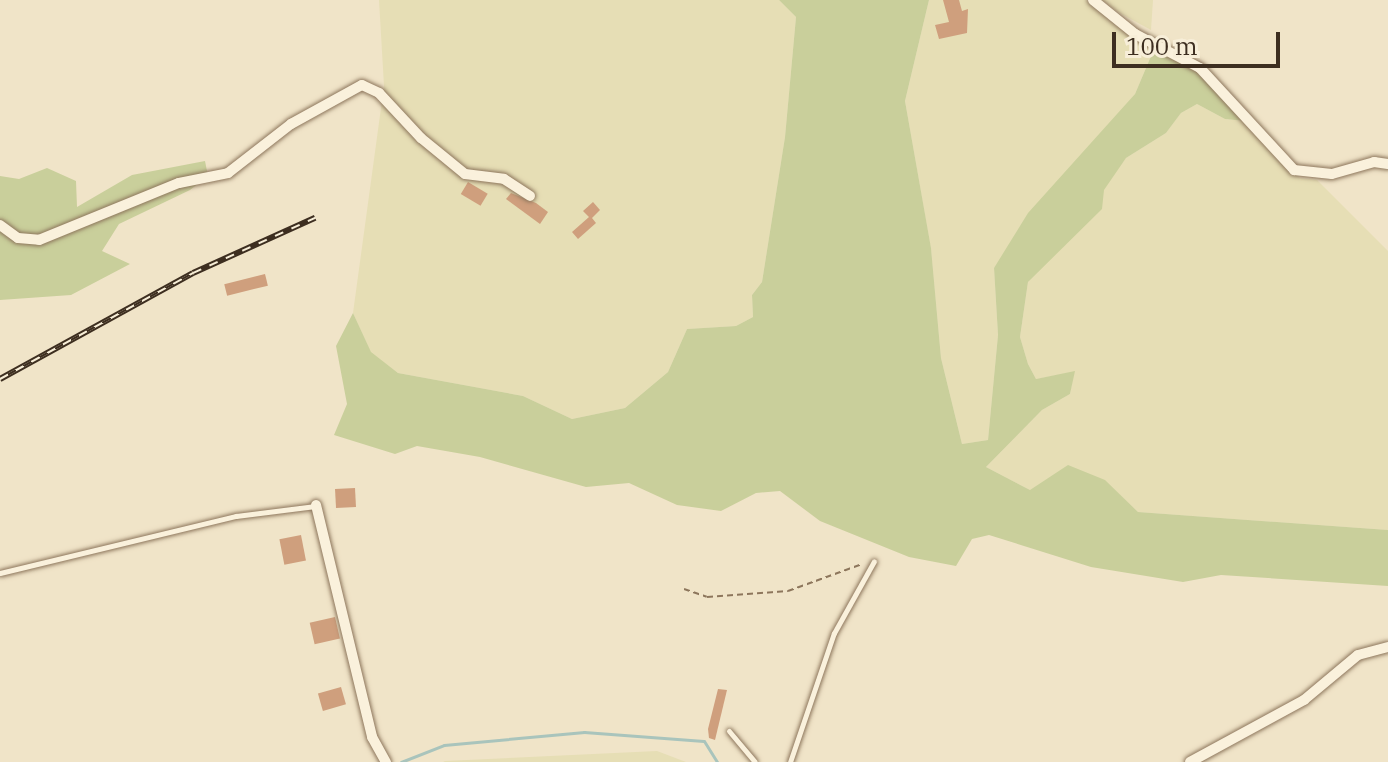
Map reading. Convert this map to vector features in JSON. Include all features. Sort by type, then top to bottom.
[{"type":"street","points":[[1093,0],[1135,34],[1200,68],[1294,170],[1320,175],[1374,162],[1388,164]]},
{"type":"street","points":[[0,225],[18,238],[39,240],[179,183],[228,173],[291,124],[362,85],[379,93],[421,138],[465,174],[504,179],[530,196]]},
{"type":"street","points":[[316,505],[377,749],[386,762]]},
{"type":"street","points":[[1190,762],[1304,700],[1358,655],[1388,647]]},
{"type":"lane","points":[[0,573],[236,516],[316,505]]},
{"type":"lane","points":[[790,762],[834,633],[874,561]]},
{"type":"lane","points":[[729,731],[755,762]]},
{"type":"path","points":[[684,589],[707,597],[788,591],[874,561]]},
{"type":"shaded area","points":[[379,0],[779,0],[796,17],[785,137],[762,282],[752,295],[753,317],[736,326],[687,329],[668,372],[625,408],[572,419],[523,396],[398,373],[371,353],[353,313],[384,86]]},
{"type":"shaded area","points":[[929,0],[1086,0],[1154,49],[1135,94],[994,268],[998,335],[988,440],[962,444],[941,358],[931,249],[905,101]]},
{"type":"shaded area","points":[[1102,0],[1153,0],[1151,30],[1118,12]]},
{"type":"shaded area","points":[[1197,104],[1225,119],[1245,121],[1300,178],[1317,180],[1388,251],[1388,530],[1138,512],[1105,481],[1030,490],[986,467],[1042,410],[1070,394],[1074,372],[1036,379],[1028,364],[1020,337],[1028,282],[1126,158],[1166,133],[1181,113]]},
{"type":"shaded area","points":[[657,751],[686,762],[443,762],[445,761]]},
{"type":"green space","points":[[779,0],[929,0],[905,101],[931,248],[941,358],[962,444],[988,440],[998,335],[994,268],[1028,213],[1135,94],[1154,49],[1192,68],[1212,87],[1245,121],[1225,119],[1197,104],[1181,113],[1166,133],[1126,158],[1104,190],[1102,209],[1028,282],[1020,337],[1028,364],[1036,379],[1075,371],[1070,394],[1042,410],[986,467],[1030,490],[1068,465],[1105,480],[1138,512],[1388,530],[1388,586],[1221,575],[1183,582],[1091,567],[989,535],[972,539],[956,566],[909,557],[820,521],[780,491],[756,493],[721,511],[677,505],[629,483],[586,487],[480,457],[417,446],[395,454],[334,435],[347,404],[336,346],[353,313],[371,352],[398,373],[523,396],[572,419],[625,408],[668,372],[687,329],[736,326],[753,317],[752,295],[762,282],[785,137],[796,17]]},
{"type":"green space","points":[[205,161],[208,176],[190,190],[119,224],[102,251],[130,264],[71,295],[0,300],[0,176],[19,179],[47,168],[76,181],[77,207],[132,175]]},
{"type":"building","points":[[943,0],[959,0],[962,11],[968,9],[967,33],[939,39],[935,25],[949,22]]},
{"type":"building","points":[[468,182],[488,194],[481,206],[461,194]]},
{"type":"building","points":[[511,193],[536,203],[548,212],[540,224],[506,199]]},
{"type":"building","points":[[593,202],[600,210],[592,218],[596,223],[578,239],[572,232],[589,217],[583,211]]},
{"type":"building","points":[[265,274],[268,286],[227,296],[224,284]]},
{"type":"building","points":[[355,488],[356,507],[336,508],[335,489]]},
{"type":"building","points":[[301,535],[306,561],[284,565],[279,539]]},
{"type":"building","points":[[335,617],[340,638],[315,644],[310,623]]},
{"type":"building","points":[[341,687],[346,704],[323,711],[318,694]]},
{"type":"building","points":[[718,689],[727,690],[715,740],[709,738],[708,729]]},
{"type":"waterway","points":[[401,762],[444,745],[584,732],[704,741],[717,762]]},
{"type":"railway","points":[[0,379],[193,273],[315,218]]}]
